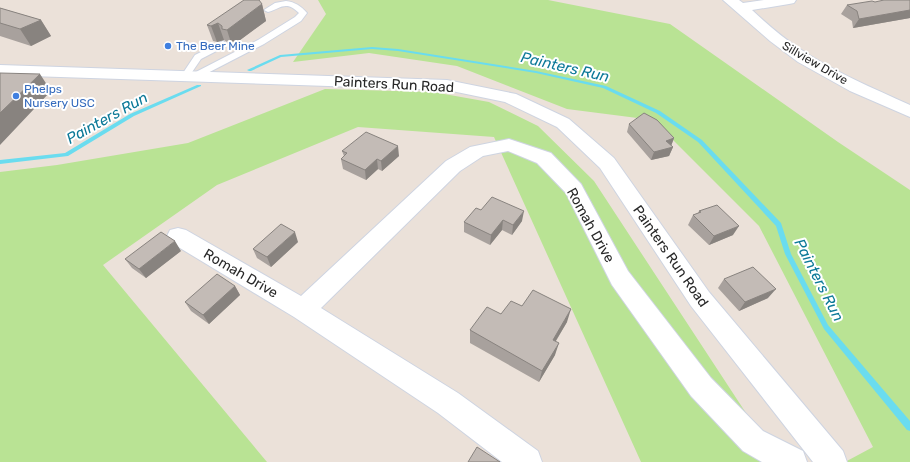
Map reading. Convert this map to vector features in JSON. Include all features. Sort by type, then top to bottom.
[{"type":"street","points":[[735,4],[789,0]]},
{"type":"street","name":"Sillview Drive","points":[[735,4],[774,38],[804,59],[840,79],[910,112]]},
{"type":"street","name":"Painters Run Road","points":[[0,70],[447,85],[510,98],[562,123],[607,163],[700,299],[832,462]]},
{"type":"street","name":"Romah Drive","points":[[304,310],[453,166],[477,151],[509,145],[544,158],[574,189],[620,278],[701,388],[753,441],[792,462]]},
{"type":"street","name":"Romah Drive","points":[[178,236],[304,310],[448,403],[527,462]]},
{"type":"lane","points":[[190,76],[261,42],[298,19],[303,13],[297,6],[283,3],[268,10]]},
{"type":"lane","points":[[190,76],[198,57],[222,44]]},
{"type":"green space","points":[[318,0],[548,0],[670,24],[838,142],[910,190],[910,462],[845,462],[873,447],[759,226],[653,120],[567,109],[457,66],[369,53],[293,62],[326,14]]},
{"type":"green space","points":[[325,89],[433,92],[489,102],[538,126],[594,181],[778,462],[641,462],[494,137],[358,127],[217,185],[103,265],[267,462],[0,462],[0,172],[57,165],[188,143]]},
{"type":"building","points":[[244,0],[259,0],[262,4],[227,30],[222,29],[222,26],[218,23],[211,26],[207,25]]},
{"type":"building","points":[[884,0],[910,0],[910,10],[859,19],[857,11],[847,5],[872,1],[875,2]]},
{"type":"building","points":[[0,8],[41,20],[20,29],[0,23]]},
{"type":"building","points":[[0,73],[40,74],[0,113]]},
{"type":"building","points":[[644,113],[657,120],[674,138],[666,141],[673,147],[654,152],[629,124]]},
{"type":"building","points":[[366,132],[398,146],[381,161],[377,159],[365,170],[341,159],[347,153],[342,151]]},
{"type":"building","points":[[492,197],[524,211],[513,225],[503,220],[491,235],[464,222],[476,208],[481,210]]},
{"type":"building","points":[[717,205],[739,226],[714,236],[693,215],[701,212],[699,211]]},
{"type":"building","points":[[281,224],[295,232],[267,257],[253,249]]},
{"type":"building","points":[[161,232],[175,241],[139,269],[125,259]]},
{"type":"building","points":[[753,267],[776,289],[745,302],[724,279]]},
{"type":"building","points":[[217,274],[235,286],[203,315],[185,302]]},
{"type":"building","points":[[533,290],[571,309],[553,340],[559,343],[542,371],[470,330],[487,307],[501,314],[511,301],[522,306]]},
{"type":"building","points":[[477,447],[500,462],[468,462]]},
{"type":"waterway","name":"Painters Run","points":[[249,70],[280,56],[372,48],[398,50],[536,72],[604,87],[658,112],[700,141],[779,225],[788,254],[826,327],[910,427]]},
{"type":"waterway","name":"Painters Run","points":[[0,162],[66,155],[132,115],[199,86]]},
{"type":"place","name":"The Beer Mine","points":[[168,46]]},
{"type":"place","name":"Phelps Nursery USC","points":[[16,96]]}]
